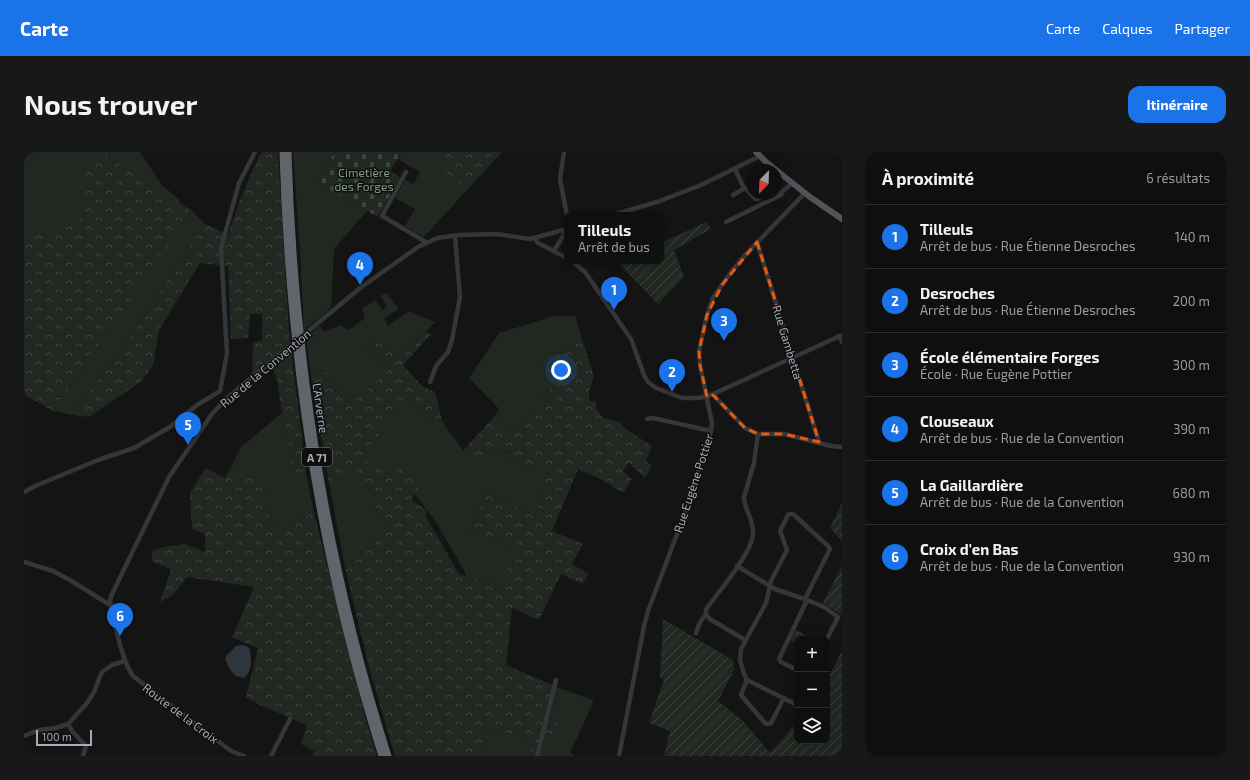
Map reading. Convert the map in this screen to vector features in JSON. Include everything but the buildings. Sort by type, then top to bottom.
[{"type":"highway","name":"L'Arverne","points":[[283,152],[287,251],[293,315],[302,392],[319,502],[357,669],[382,756]]},
{"type":"highway","name":"L'Arverne","points":[[288,152],[293,248],[299,321],[310,413],[318,464],[333,543],[349,613],[388,756]]},
{"type":"main road","points":[[758,154],[769,164]]},
{"type":"main road","points":[[782,175],[805,193],[842,218]]},
{"type":"street","points":[[24,492],[98,460],[134,448],[170,427],[197,405],[220,391],[227,353],[221,248],[239,183],[256,152]]},
{"type":"street","points":[[564,152],[560,180],[566,212]]},
{"type":"street","points":[[623,212],[660,201],[701,185],[735,169],[758,154]]},
{"type":"street","points":[[733,196],[745,188],[735,169]]},
{"type":"street","points":[[406,172],[382,216],[426,242]]},
{"type":"street","points":[[782,192],[792,183]]},
{"type":"street","name":"Rue Eugène Pottier","points":[[619,756],[648,611],[685,512],[711,431],[712,423],[700,365],[699,351],[707,315],[713,298],[722,285],[757,242],[805,193]]},
{"type":"street","points":[[726,222],[773,200]]},
{"type":"street","name":"Rue de la Convention","points":[[110,604],[112,594],[169,477],[212,414],[226,398],[360,288],[426,242],[437,238],[496,234],[528,239],[564,231]]},
{"type":"street","name":"Rue de la Convention","points":[[554,251],[564,235]]},
{"type":"street","points":[[430,382],[436,366],[448,352],[452,340],[460,288],[455,236]]},
{"type":"street","points":[[535,238],[538,243],[564,256]]},
{"type":"street","name":"Rue Gambetta","points":[[757,242],[819,442]]},
{"type":"street","points":[[576,264],[585,272],[631,339],[648,382],[656,388],[682,398],[707,397],[841,336],[842,342]]},
{"type":"street","points":[[220,391],[226,398]]},
{"type":"street","points":[[714,394],[716,398],[745,428],[758,434],[784,434],[831,446],[842,447]]},
{"type":"street","points":[[648,419],[653,418],[711,431]]},
{"type":"street","points":[[696,633],[701,620],[706,615],[706,609],[738,566],[753,535],[752,522],[744,502],[744,497],[754,463],[758,434]]},
{"type":"street","points":[[794,668],[782,662],[779,658],[830,549],[792,514],[788,515],[780,531],[787,550],[771,581],[766,603],[741,649],[740,660],[747,680],[794,703]]},
{"type":"street","points":[[24,562],[53,571],[110,604],[125,661],[112,665],[102,672],[94,692],[87,703],[68,724],[56,728],[39,730],[24,736]]},
{"type":"street","points":[[738,566],[775,589],[806,600],[824,608],[838,617],[828,636]]},
{"type":"street","points":[[706,615],[710,619],[745,640]]},
{"type":"street","name":"Route de la Croix","points":[[125,661],[130,671],[138,681],[231,751],[244,756]]},
{"type":"street","points":[[537,756],[556,680]]},
{"type":"street","points":[[747,680],[741,695],[767,724],[771,723],[784,698]]},
{"type":"street","points":[[271,756],[290,719]]},
{"type":"street","points":[[68,724],[72,731],[86,746],[83,756]]},
{"type":"highlighted area","points":[[757,242],[819,442],[784,434],[758,434],[745,428],[713,395],[707,397],[700,365],[699,351],[707,315],[722,285]]},
{"type":"green space","points":[[24,152],[140,152],[162,185],[180,200],[179,221],[176,233],[192,211],[205,224],[135,330],[73,415],[53,411],[151,269],[24,312]]},
{"type":"green space","points":[[102,152],[192,211],[53,411],[26,396],[24,391],[24,238],[77,224],[83,209],[84,171]]},
{"type":"green space","points":[[263,152],[278,152],[289,331],[306,472],[293,473],[277,380],[272,365],[257,377],[252,373],[253,342],[262,341],[262,314],[250,314],[248,338],[231,339],[228,266],[200,263],[159,330],[153,365],[142,381],[89,417],[73,415],[135,330],[205,224],[228,235],[240,200],[259,156]]},
{"type":"green space","points":[[293,152],[335,152],[317,182],[367,211],[334,249],[331,308],[304,330],[300,253]]},
{"type":"green space","name":"Cimetière des Forges","points":[[335,152],[402,152],[390,171],[400,177],[378,217],[317,182]]},
{"type":"green space","points":[[402,152],[502,152],[424,237],[405,226],[415,209],[395,198],[405,180],[413,184],[420,172],[398,159]]},
{"type":"green space","points":[[446,152],[495,152],[465,187],[442,171]]},
{"type":"green space","points":[[706,222],[711,229],[674,250],[684,277],[658,304],[619,264],[664,264],[664,242]]},
{"type":"green space","points":[[387,293],[399,309],[384,318],[388,326],[409,311],[435,322],[426,332],[395,356],[380,340],[366,348],[391,368],[361,397],[343,398],[325,369],[311,376],[306,338],[320,325],[323,332],[340,325],[349,330],[365,318],[362,309],[375,300],[383,310],[387,306],[380,296]]},
{"type":"green space","points":[[554,316],[575,316],[582,339],[542,365],[558,382],[512,433],[494,417],[499,409],[469,378],[499,333]]},
{"type":"green space","points":[[426,332],[431,334],[403,365],[423,387],[435,392],[442,421],[423,415],[408,397],[362,456],[371,467],[399,467],[419,488],[411,500],[426,510],[426,517],[459,574],[501,586],[516,548],[471,530],[486,493],[535,515],[548,473],[509,460],[511,453],[500,448],[479,468],[463,451],[494,417],[512,433],[558,382],[542,365],[582,339],[594,376],[589,393],[589,400],[596,402],[596,408],[603,418],[620,422],[623,427],[652,446],[646,461],[652,466],[645,478],[629,463],[623,471],[632,479],[623,493],[602,480],[578,469],[552,531],[583,544],[572,564],[589,574],[582,584],[561,574],[539,620],[512,608],[506,665],[559,688],[549,719],[563,724],[557,735],[541,732],[534,756],[532,756],[528,738],[486,728],[479,756],[395,756],[370,671],[345,568],[391,529],[371,500],[374,496],[353,465],[329,483],[311,376],[325,369],[343,398],[360,397],[391,368],[366,348],[380,340],[395,356]]},
{"type":"green space","points":[[408,397],[423,415],[442,421],[463,451],[479,467],[500,448],[511,454],[509,460],[548,473],[535,515],[486,493],[471,530],[516,548],[502,586],[466,576],[437,524],[415,494],[419,488],[371,467],[361,456]]},
{"type":"green space","points":[[282,413],[293,473],[306,472],[314,513],[273,529],[263,485],[230,469],[241,447]]},
{"type":"green space","points":[[353,464],[374,497],[371,500],[391,529],[345,568],[329,483]]},
{"type":"green space","points":[[206,468],[225,478],[230,469],[263,484],[273,529],[314,513],[366,721],[377,756],[312,756],[314,751],[301,744],[307,725],[262,706],[246,697],[258,648],[232,637],[254,587],[187,577],[173,595],[160,602],[171,569],[151,561],[153,550],[185,544],[205,552],[205,534],[192,529],[190,492]]},
{"type":"green space","points":[[842,503],[842,541],[830,528]]},
{"type":"green space","points":[[842,565],[842,615],[823,603]]},
{"type":"green space","points":[[663,619],[733,660],[734,670],[718,701],[742,720],[770,753],[794,725],[794,744],[830,744],[830,674],[842,651],[842,756],[664,756],[670,731],[649,723],[664,679],[660,678]]},
{"type":"green space","points":[[796,630],[807,636],[794,636],[794,642],[790,640]]},
{"type":"green space","points":[[559,688],[593,700],[570,753],[575,756],[534,756],[541,732],[563,724],[549,719]]},
{"type":"green space","points":[[486,728],[528,738],[532,756],[479,756]]},
{"type":"shaded area","points":[[241,645],[250,649],[250,668],[249,672],[244,678],[236,676],[231,671],[225,659],[236,646]]},
{"type":"place","name":"Clouseaux","points":[[360,285]]},
{"type":"place","name":"Tilleuls","points":[[614,310]]},
{"type":"place","name":"École élémentaire Forges","points":[[724,341]]},
{"type":"place","name":"Desroches","points":[[672,392]]},
{"type":"place","name":"La Gaillardière","points":[[188,445]]},
{"type":"place","name":"Croix d'en Bas","points":[[120,636]]}]
